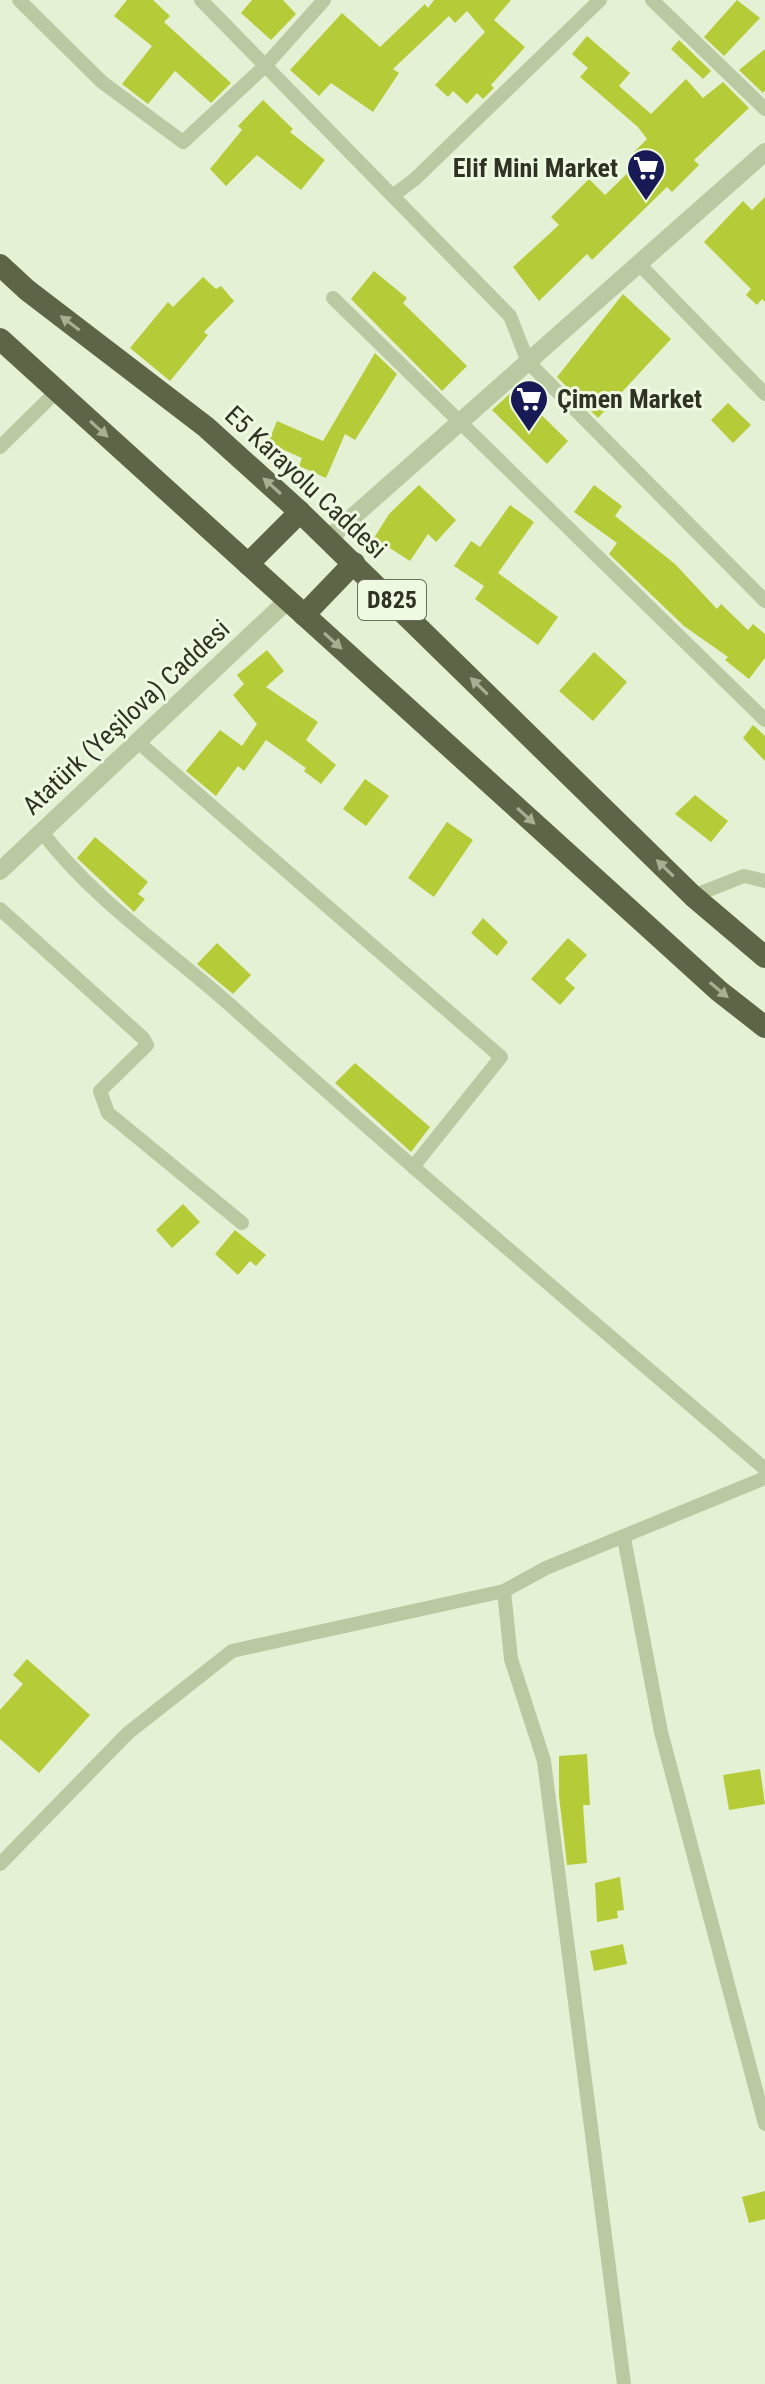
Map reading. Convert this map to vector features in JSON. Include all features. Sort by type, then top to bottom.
[{"type":"highway","name":"E5 Karayolu Caddesi","points":[[0,265],[27,290],[206,427],[329,538],[693,896],[765,957]]},
{"type":"highway","name":"D825","points":[[0,339],[719,991],[765,1027]]},
{"type":"highway","points":[[248,564],[300,512]]},
{"type":"highway","points":[[296,608],[354,563]]},
{"type":"street","points":[[19,0],[102,82],[183,142],[265,66],[324,0]]},
{"type":"street","points":[[201,0],[395,194],[510,316],[528,362],[765,601]]},
{"type":"street","points":[[395,194],[415,179],[600,0]]},
{"type":"street","points":[[652,0],[765,109]]},
{"type":"street","points":[[329,538],[765,152]]},
{"type":"street","points":[[639,264],[765,394]]},
{"type":"street","points":[[333,298],[765,720]]},
{"type":"street","points":[[0,447],[57,391]]},
{"type":"street","name":"Atatürk (Yeşilova) Caddesi","points":[[0,871],[138,742],[296,608]]},
{"type":"street","points":[[138,742],[501,1057],[413,1167]]},
{"type":"street","points":[[42,832],[71,871],[195,973],[413,1167],[765,1469]]},
{"type":"street","points":[[693,896],[744,876],[765,881]]},
{"type":"street","points":[[0,909],[143,1038],[147,1045],[100,1091],[108,1113],[242,1223]]},
{"type":"street","points":[[0,1864],[128,1733],[232,1651],[504,1591],[546,1568],[765,1478]]},
{"type":"street","points":[[624,1538],[661,1732],[765,2124]]},
{"type":"street","points":[[504,1591],[511,1659],[544,1761],[624,2384]]},
{"type":"building","points":[[127,0],[153,0],[170,16],[164,22],[231,83],[211,103],[175,71],[148,104],[122,84],[152,46],[114,16]]},
{"type":"building","points":[[252,0],[283,0],[296,14],[271,40],[241,13]]},
{"type":"building","points":[[434,0],[511,0],[494,20],[525,47],[491,85],[494,88],[483,99],[477,93],[467,104],[453,91],[448,97],[435,85],[485,32],[467,11],[455,23],[449,16],[393,69],[399,73],[373,112],[331,83],[319,96],[290,70],[342,13],[380,47],[425,4],[428,8]]},
{"type":"building","points":[[737,0],[760,18],[724,56],[704,37]]},
{"type":"building","points":[[587,36],[630,73],[619,86],[651,114],[686,79],[703,98],[723,82],[749,108],[694,160],[699,165],[672,192],[667,187],[592,260],[587,254],[539,301],[513,267],[559,225],[551,217],[589,179],[605,195],[641,160],[634,152],[647,139],[638,127],[580,77],[588,68],[572,54]]},
{"type":"building","points":[[679,40],[711,71],[703,79],[671,49]]},
{"type":"building","points":[[765,49],[765,90],[763,93],[739,70]]},
{"type":"building","points":[[263,100],[293,129],[290,132],[325,160],[301,190],[257,155],[226,186],[210,169],[242,130],[238,126]]},
{"type":"building","points":[[765,197],[765,302],[762,299],[757,305],[746,295],[751,289],[704,242],[743,201],[752,210]]},
{"type":"building","points":[[374,271],[407,298],[403,303],[467,366],[442,391],[351,299]]},
{"type":"building","points":[[203,277],[216,289],[221,286],[234,301],[204,332],[208,335],[170,381],[130,348],[168,302],[173,307]]},
{"type":"building","points":[[623,294],[671,339],[598,418],[557,377]]},
{"type":"building","points":[[375,353],[397,374],[355,440],[345,434],[326,478],[299,466],[302,458],[268,443],[277,421],[323,441]]},
{"type":"building","points":[[515,389],[568,441],[547,464],[492,410]]},
{"type":"building","points":[[728,403],[751,425],[733,443],[711,420]]},
{"type":"building","points":[[419,485],[456,520],[436,542],[428,534],[410,561],[374,538],[389,514]]},
{"type":"building","points":[[594,485],[622,506],[615,516],[675,564],[717,609],[721,604],[748,630],[753,624],[765,634],[765,658],[749,679],[725,660],[728,657],[684,626],[609,554],[617,543],[574,512]]},
{"type":"building","points":[[510,505],[534,522],[498,573],[558,617],[538,645],[475,599],[484,586],[454,566],[471,541],[480,547]]},
{"type":"building","points":[[267,650],[284,671],[266,687],[318,722],[306,740],[336,765],[321,784],[304,771],[306,768],[266,740],[244,771],[238,766],[216,796],[186,771],[220,730],[242,746],[257,724],[233,695],[244,684],[237,675]]},
{"type":"building","points":[[594,652],[627,682],[593,721],[559,691]]},
{"type":"building","points":[[753,725],[765,736],[765,761],[743,738]]},
{"type":"building","points":[[365,779],[389,796],[366,826],[343,809]]},
{"type":"building","points":[[695,795],[728,821],[711,842],[675,814]]},
{"type":"building","points":[[447,822],[473,840],[434,897],[408,878]]},
{"type":"building","points":[[95,837],[148,882],[138,894],[145,899],[134,912],[77,858]]},
{"type":"building","points":[[483,918],[508,942],[497,956],[471,933]]},
{"type":"building","points":[[568,938],[587,955],[565,979],[575,988],[560,1005],[531,979]]},
{"type":"building","points":[[217,943],[251,975],[233,994],[197,964]]},
{"type":"building","points":[[355,1063],[430,1127],[411,1152],[335,1083]]},
{"type":"building","points":[[183,1204],[200,1222],[172,1248],[156,1230]]},
{"type":"building","points":[[235,1230],[266,1255],[256,1266],[250,1261],[238,1275],[215,1254]]},
{"type":"building","points":[[27,1659],[90,1715],[39,1773],[0,1739],[0,1710],[23,1684],[13,1675]]},
{"type":"building","points":[[587,1754],[590,1805],[583,1805],[587,1863],[567,1865],[559,1796],[559,1756]]},
{"type":"building","points":[[760,1769],[765,1804],[729,1810],[723,1775]]},
{"type":"building","points":[[620,1877],[624,1910],[617,1911],[618,1918],[597,1922],[595,1883]]},
{"type":"building","points":[[623,1944],[627,1964],[594,1971],[590,1951]]},
{"type":"building","points":[[765,2191],[765,2219],[749,2223],[742,2197]]},
{"type":"place","name":"Elif Mini Market","points":[[646,202]]},
{"type":"place","name":"Çimen Market","points":[[529,433]]}]
